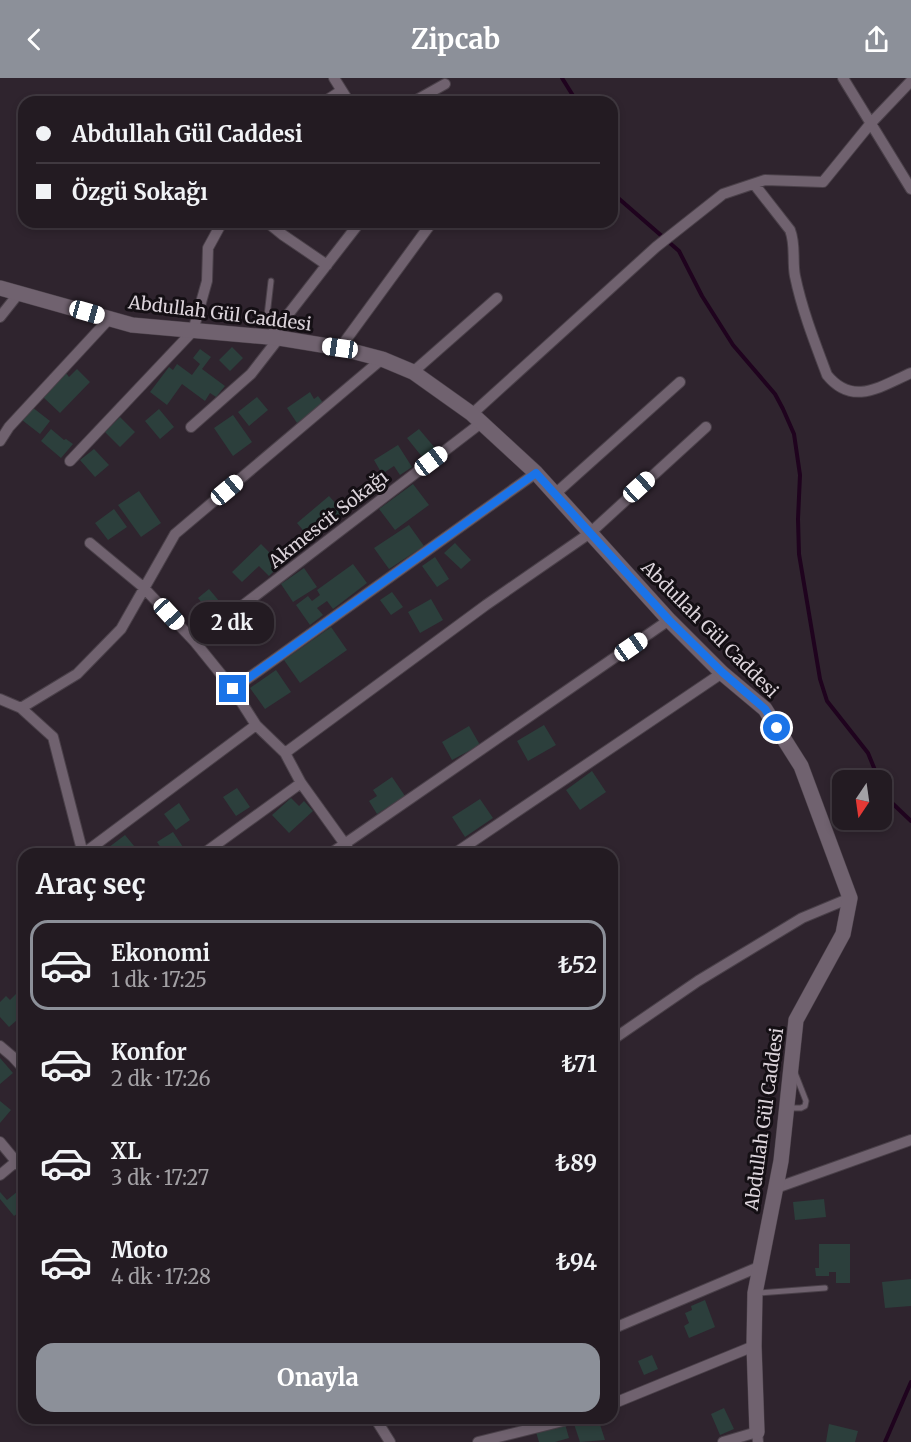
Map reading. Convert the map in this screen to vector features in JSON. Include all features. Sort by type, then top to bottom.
[{"type":"street","points":[[334,78],[345,96]]},
{"type":"street","points":[[843,78],[911,189]]},
{"type":"street","name":"Akmescit Sokağı","points":[[195,642],[476,419],[656,247],[723,194],[765,180],[823,182],[871,123],[911,81]]},
{"type":"street","points":[[424,96],[445,84]]},
{"type":"street","points":[[333,96],[341,91]]},
{"type":"street","points":[[754,184],[794,238],[793,262],[800,298],[827,375],[845,390],[865,392],[911,373]]},
{"type":"street","points":[[70,461],[194,331],[207,281],[208,248],[219,228]]},
{"type":"street","points":[[274,228],[327,265]]},
{"type":"street","points":[[191,427],[251,374],[274,337],[355,228]]},
{"type":"street","points":[[340,348],[428,228]]},
{"type":"street","name":"Abdullah Gül Caddesi","points":[[0,288],[132,325],[274,337],[340,348],[381,359],[413,372],[476,419],[536,473],[669,620],[722,672],[765,709],[801,766],[849,898],[843,934],[796,1020],[781,1161],[756,1293],[754,1346],[757,1437]]},
{"type":"street","points":[[0,317],[19,293]]},
{"type":"street","points":[[413,372],[497,297]]},
{"type":"street","points":[[0,441],[9,427],[109,319]]},
{"type":"street","points":[[21,708],[77,674],[121,629],[143,586],[175,534],[381,359]]},
{"type":"street","points":[[555,494],[680,382]]},
{"type":"street","points":[[285,753],[486,605],[590,532],[706,427]]},
{"type":"street","points":[[233,689],[536,473]]},
{"type":"street","points":[[90,543],[143,586],[195,642],[233,689],[256,725],[285,753],[301,783],[348,848]]},
{"type":"street","points":[[350,848],[669,620]]},
{"type":"street","points":[[463,848],[722,672]]},
{"type":"street","points":[[0,699],[21,708],[52,737],[81,848]]},
{"type":"street","points":[[91,848],[256,725]]},
{"type":"street","points":[[211,848],[301,783]]},
{"type":"street","points":[[618,1036],[735,958],[811,914],[849,898]]},
{"type":"street","points":[[0,1046],[18,1062]]},
{"type":"street","points":[[776,1188],[911,1140]]},
{"type":"street","points":[[0,1142],[18,1156]]},
{"type":"street","points":[[0,1174],[18,1160]]},
{"type":"street","points":[[618,1326],[761,1266]]},
{"type":"street","points":[[618,1402],[754,1346]]},
{"type":"street","points":[[379,1424],[390,1442]]},
{"type":"street","points":[[478,1442],[551,1424]]},
{"type":"street","points":[[723,1442],[757,1437]]},
{"type":"lane","points":[[271,281],[267,316],[274,337]]},
{"type":"lane","points":[[756,1293],[825,1288]]},
{"type":"building","points":[[232,347],[243,358],[230,371],[219,360]]},
{"type":"building","points":[[200,349],[211,357],[202,369],[225,386],[216,397],[210,393],[205,401],[182,384],[167,405],[150,392],[169,367],[173,370],[177,364],[192,375],[200,364],[193,358]]},
{"type":"building","points":[[77,369],[90,382],[60,413],[43,397],[66,373],[69,377]]},
{"type":"building","points":[[310,392],[314,399],[318,396],[324,404],[297,423],[287,408]]},
{"type":"building","points":[[257,397],[268,410],[249,426],[238,412]]},
{"type":"building","points":[[32,407],[50,421],[40,434],[22,420]]},
{"type":"building","points":[[159,409],[174,427],[160,439],[145,421]]},
{"type":"building","points":[[233,415],[252,442],[233,456],[214,428]]},
{"type":"building","points":[[120,417],[135,432],[120,447],[105,432]]},
{"type":"building","points":[[51,429],[73,444],[61,458],[41,441]]},
{"type":"building","points":[[419,429],[435,448],[423,458],[407,438]]},
{"type":"building","points":[[398,445],[412,467],[400,475],[394,466],[382,474],[374,460]]},
{"type":"building","points":[[94,449],[109,465],[95,477],[80,460]]},
{"type":"building","points":[[413,484],[429,505],[395,530],[379,509]]},
{"type":"building","points":[[139,491],[161,523],[141,537],[118,505]]},
{"type":"building","points":[[329,496],[345,514],[312,541],[297,523]]},
{"type":"building","points":[[114,509],[127,527],[108,540],[95,523]]},
{"type":"building","points":[[409,525],[424,546],[389,569],[374,548]]},
{"type":"building","points":[[455,543],[471,560],[461,569],[444,553]]},
{"type":"building","points":[[261,544],[270,553],[274,549],[285,560],[269,576],[259,566],[242,582],[232,572]]},
{"type":"building","points":[[435,557],[449,579],[437,587],[422,566]]},
{"type":"building","points":[[353,564],[367,583],[333,609],[327,601],[317,608],[323,615],[310,625],[296,605],[308,596],[312,601],[320,595],[317,590]]},
{"type":"building","points":[[304,568],[317,587],[293,602],[281,584]]},
{"type":"building","points":[[209,589],[225,608],[213,617],[198,598]]},
{"type":"building","points":[[392,592],[403,607],[391,615],[380,600]]},
{"type":"building","points":[[431,599],[443,620],[420,633],[408,612]]},
{"type":"building","points":[[257,601],[275,621],[253,640],[235,619]]},
{"type":"building","points":[[331,627],[347,650],[300,683],[284,660]]},
{"type":"building","points":[[276,670],[291,692],[265,709],[250,688]]},
{"type":"building","points":[[544,725],[556,745],[528,761],[517,741]]},
{"type":"building","points":[[469,726],[480,745],[452,760],[442,742]]},
{"type":"building","points":[[592,771],[606,792],[580,810],[566,790]]},
{"type":"building","points":[[392,777],[405,796],[377,814],[369,801],[377,796],[373,790]]},
{"type":"building","points":[[237,788],[250,807],[236,816],[223,797]]},
{"type":"building","points":[[291,798],[299,806],[304,801],[313,811],[289,833],[272,815]]},
{"type":"building","points":[[480,799],[493,818],[465,837],[452,817]]},
{"type":"building","points":[[179,803],[190,820],[176,830],[164,814]]},
{"type":"building","points":[[173,832],[183,847],[161,848],[157,842]]},
{"type":"building","points":[[125,835],[136,848],[108,848]]},
{"type":"building","points":[[18,992],[18,1019],[9,1027],[0,1017],[0,1002],[6,996],[10,1000]]},
{"type":"building","points":[[0,1058],[13,1073],[0,1084]]},
{"type":"building","points":[[0,1101],[11,1110],[0,1123]]},
{"type":"building","points":[[18,1191],[18,1213],[14,1216],[0,1199],[0,1192],[7,1200]]},
{"type":"building","points":[[824,1199],[826,1217],[795,1220],[793,1202]]},
{"type":"building","points":[[819,1244],[850,1244],[850,1283],[836,1283],[836,1272],[829,1272],[829,1276],[816,1276],[815,1268],[819,1268]]},
{"type":"building","points":[[911,1279],[911,1306],[885,1308],[882,1282]]},
{"type":"building","points":[[705,1300],[715,1327],[689,1338],[684,1326],[689,1323],[685,1313],[692,1310],[691,1306]]},
{"type":"building","points":[[652,1355],[658,1369],[644,1375],[638,1361]]},
{"type":"building","points":[[724,1408],[734,1429],[720,1435],[711,1414]]},
{"type":"building","points":[[565,1424],[569,1438],[555,1442],[539,1442],[536,1432]]},
{"type":"building","points":[[574,1424],[600,1424],[605,1440],[580,1442]]},
{"type":"building","points":[[829,1424],[858,1431],[855,1442],[826,1442]]},
{"type":"waterway","points":[[562,78],[573,96]]},
{"type":"waterway","points":[[618,198],[679,251],[702,296],[733,345],[775,394],[783,409],[794,434],[800,475],[799,554],[820,679],[827,701],[868,753],[875,770]]},
{"type":"waterway","points":[[892,803],[911,821]]},
{"type":"waterway","points":[[885,1442],[911,1382]]},
{"type":"route","points":[[233,689],[536,473],[669,620],[722,672],[765,709],[777,728]]}]
